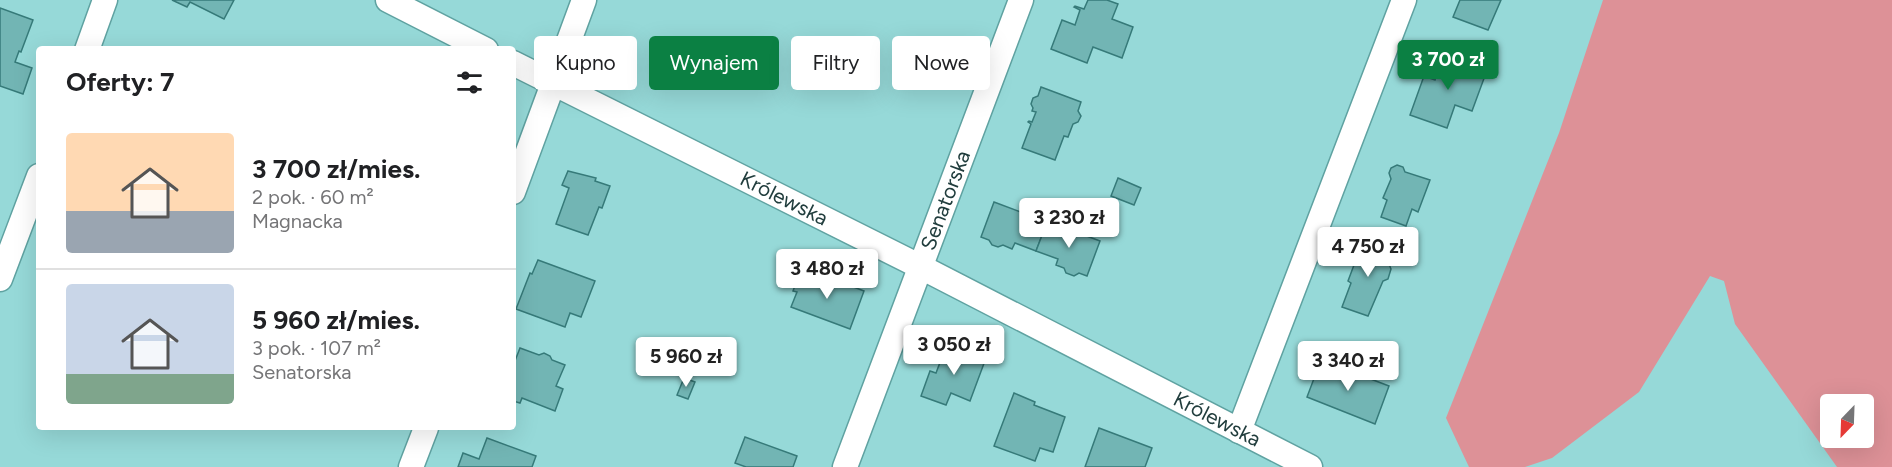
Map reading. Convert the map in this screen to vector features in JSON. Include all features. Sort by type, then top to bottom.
[{"type":"street","points":[[88,46],[105,0]]},
{"type":"street","points":[[388,0],[478,46]]},
{"type":"street","points":[[571,36],[584,0]]},
{"type":"street","name":"Senatorska","points":[[845,467],[1021,0]]},
{"type":"street","points":[[1239,431],[1404,0]]},
{"type":"street","name":"Królewska","points":[[516,64],[534,73]]},
{"type":"street","points":[[516,184],[551,90]]},
{"type":"street","name":"Królewska","points":[[568,90],[919,266],[1239,431],[1295,464]]},
{"type":"street","points":[[0,279],[36,184]]},
{"type":"street","points":[[411,467],[425,430]]},
{"type":"shaded area","points":[[1603,0],[1892,0],[1892,467],[1837,467],[1823,448],[1874,448],[1874,394],[1820,394],[1820,443],[1735,324],[1724,281],[1710,276],[1639,392],[1552,458],[1525,467],[1469,467],[1446,418],[1559,133]]},
{"type":"building","points":[[172,0],[234,0],[224,19],[190,2],[187,7]]},
{"type":"building","points":[[1088,0],[1107,0],[1118,4],[1112,19],[1133,27],[1122,58],[1093,47],[1087,63],[1051,49],[1062,20],[1075,25],[1080,10],[1074,7],[1084,9]]},
{"type":"building","points":[[1460,0],[1501,0],[1488,30],[1453,17]]},
{"type":"building","points":[[0,8],[33,20],[15,62],[32,68],[23,94],[0,86]]},
{"type":"building","points":[[1445,52],[1461,59],[1459,62],[1486,73],[1472,111],[1455,105],[1447,128],[1410,115],[1424,76],[1435,80]]},
{"type":"building","points":[[1041,87],[1081,102],[1078,111],[1081,116],[1078,122],[1073,124],[1068,137],[1064,136],[1055,160],[1022,148],[1031,124],[1028,122],[1032,122],[1036,112],[1032,111],[1031,104],[1033,98],[1038,96]]},
{"type":"building","points":[[1397,165],[1403,167],[1405,172],[1430,180],[1418,212],[1412,209],[1406,226],[1381,217],[1387,200],[1383,198],[1391,179],[1389,173],[1391,168]]},
{"type":"building","points":[[568,171],[596,178],[595,181],[610,186],[588,235],[556,224],[569,188],[562,185]]},
{"type":"building","points":[[1118,178],[1141,188],[1134,205],[1111,196]]},
{"type":"building","points":[[994,202],[1034,217],[1033,220],[1046,225],[1036,251],[1015,243],[1012,249],[1003,245],[998,247],[981,237]]},
{"type":"building","points":[[1046,225],[1058,229],[1060,226],[1100,241],[1087,276],[1079,273],[1074,276],[1066,273],[1064,268],[1056,265],[1058,259],[1036,251]]},
{"type":"building","points":[[1363,241],[1394,252],[1389,264],[1391,269],[1388,279],[1383,281],[1368,316],[1342,307],[1351,283],[1348,281]]},
{"type":"building","points":[[538,260],[595,281],[581,317],[570,313],[565,327],[516,309],[530,273],[532,274]]},
{"type":"building","points":[[800,272],[836,285],[838,281],[864,291],[850,329],[791,307],[797,292],[793,291]]},
{"type":"building","points":[[947,344],[986,358],[970,401],[951,393],[946,405],[921,396],[930,371],[936,373]]},
{"type":"building","points":[[520,348],[539,355],[544,353],[552,360],[565,365],[556,386],[563,389],[555,411],[522,398],[520,403],[516,402],[516,358]]},
{"type":"building","points":[[1321,360],[1389,386],[1375,424],[1307,397]]},
{"type":"building","points":[[684,378],[695,382],[688,399],[677,395]]},
{"type":"building","points":[[1014,393],[1035,402],[1034,405],[1065,417],[1053,452],[1040,448],[1035,461],[994,446]]},
{"type":"building","points":[[1099,428],[1152,448],[1145,467],[1085,467]]},
{"type":"building","points":[[745,437],[797,456],[793,467],[746,467],[735,463]]},
{"type":"building","points":[[487,438],[536,456],[532,467],[458,467],[463,453],[479,459]]}]
